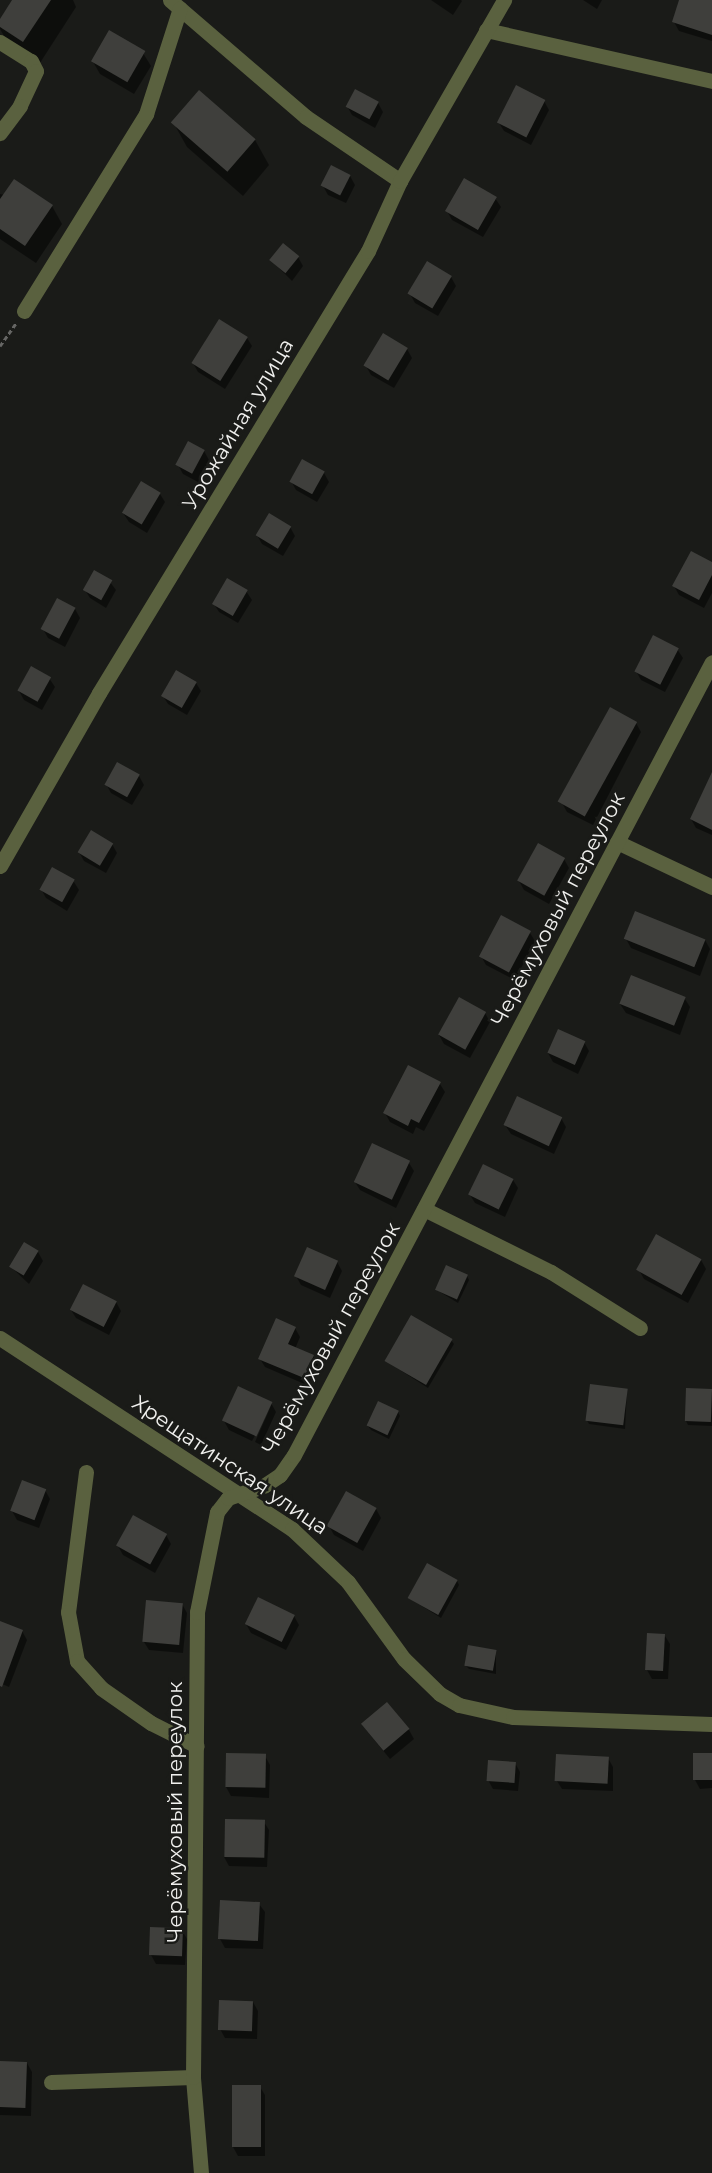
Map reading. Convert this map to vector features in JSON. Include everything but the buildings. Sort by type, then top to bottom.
[{"type":"street","name":"Урожайная улица","points":[[0,866],[99,693],[368,251],[400,181],[504,0]]},
{"type":"street","points":[[24,311],[146,114],[175,4],[306,117],[400,181]]},
{"type":"street","points":[[486,30],[712,81]]},
{"type":"street","points":[[0,42],[30,61],[36,71],[20,106],[0,133]]},
{"type":"street","name":"Черёмуховый переулок","points":[[201,2173],[193,2077],[197,1612],[206,1554],[217,1512],[228,1498],[242,1494],[280,1475],[294,1455],[712,662]]},
{"type":"street","points":[[617,842],[712,887]]},
{"type":"street","points":[[424,1209],[550,1272],[640,1328]]},
{"type":"street","name":"Хрещатинская улица","points":[[0,1338],[242,1494],[320,1552],[348,1582],[404,1659],[440,1694],[459,1704],[513,1717],[712,1724]]},
{"type":"street","points":[[86,1472],[68,1612],[77,1661],[117,1700],[151,1723],[197,1746]]},
{"type":"street","points":[[51,2082],[193,2077]]},
{"type":"path","points":[[0,346],[24,311]]}]
